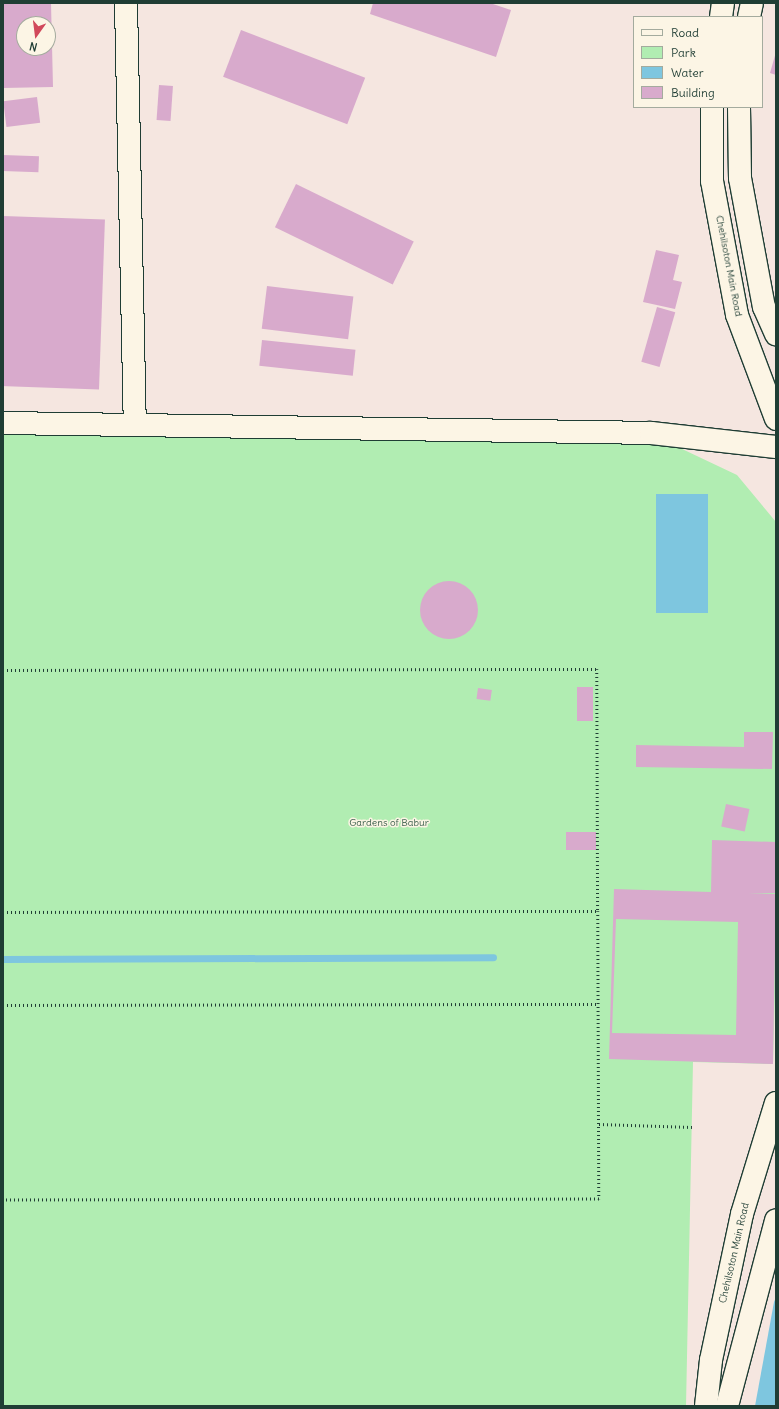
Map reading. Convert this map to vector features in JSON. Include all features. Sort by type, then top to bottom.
[{"type":"street","points":[[126,3],[135,424]]},
{"type":"street","points":[[721,16],[724,3]]},
{"type":"street","points":[[749,16],[752,3]]},
{"type":"street","name":"Chehilsoton Main Road","points":[[712,108],[712,181],[737,315],[776,419]]},
{"type":"street","points":[[739,108],[740,178],[764,307],[776,334]]},
{"type":"street","points":[[3,423],[651,432],[776,447]]},
{"type":"street","name":"Chehilsoton Main Road","points":[[706,1406],[711,1360],[742,1214],[776,1103]]},
{"type":"street","points":[[728,1406],[776,1220]]},
{"type":"path","points":[[3,670],[597,669],[600,1199],[3,1200]]},
{"type":"path","points":[[3,912],[598,911]]},
{"type":"path","points":[[3,1005],[598,1004]]},
{"type":"path","points":[[599,1124],[692,1127]]},
{"type":"green space","name":"Gardens of Babur","points":[[3,431],[627,440],[680,448],[737,475],[776,522],[776,956],[773,1064],[693,1062],[686,1406],[3,1406]]},
{"type":"water","points":[[656,494],[708,494],[708,613],[656,613]]},
{"type":"water","points":[[776,1297],[776,1406],[755,1406],[774,1302]]},
{"type":"building","points":[[3,3],[51,3],[51,16],[16,16],[16,56],[52,56],[53,87],[3,88]]},
{"type":"building","points":[[373,3],[490,3],[511,10],[496,57],[370,14]]},
{"type":"building","points":[[241,30],[365,78],[347,124],[223,77]]},
{"type":"building","points":[[776,52],[776,75],[770,73]]},
{"type":"building","points":[[159,85],[173,86],[171,121],[157,120]]},
{"type":"building","points":[[37,97],[40,123],[6,127],[3,101]]},
{"type":"building","points":[[3,155],[39,156],[38,172],[3,171]]},
{"type":"building","points":[[296,184],[414,241],[393,285],[275,227]]},
{"type":"building","points":[[3,216],[105,220],[99,389],[3,386]]},
{"type":"building","points":[[656,250],[679,255],[673,280],[682,282],[675,309],[643,302]]},
{"type":"building","points":[[267,286],[353,297],[348,339],[262,329]]},
{"type":"building","points":[[657,307],[675,312],[660,367],[641,362]]},
{"type":"building","points":[[262,340],[355,350],[353,376],[259,366]]},
{"type":"building","points":[[449,581],[460,583],[473,594],[476,599],[478,610],[476,621],[465,634],[460,637],[449,639],[438,637],[425,626],[422,621],[420,610],[422,599],[433,586],[438,583]]},
{"type":"building","points":[[577,687],[593,687],[593,721],[577,721]]},
{"type":"building","points":[[478,688],[492,690],[490,701],[476,699]]},
{"type":"building","points":[[744,732],[773,732],[772,769],[636,767],[636,745],[744,747]]},
{"type":"building","points":[[726,804],[749,809],[745,831],[721,826]]},
{"type":"building","points":[[566,832],[596,832],[596,850],[566,850]]},
{"type":"building","points":[[712,840],[776,842],[776,893],[748,893],[776,894],[773,1064],[609,1059],[614,889],[711,892]],"holes":[[[616,919],[738,922],[736,1035],[612,1033]]]},
{"type":"waterway","points":[[3,959],[493,957]]}]
